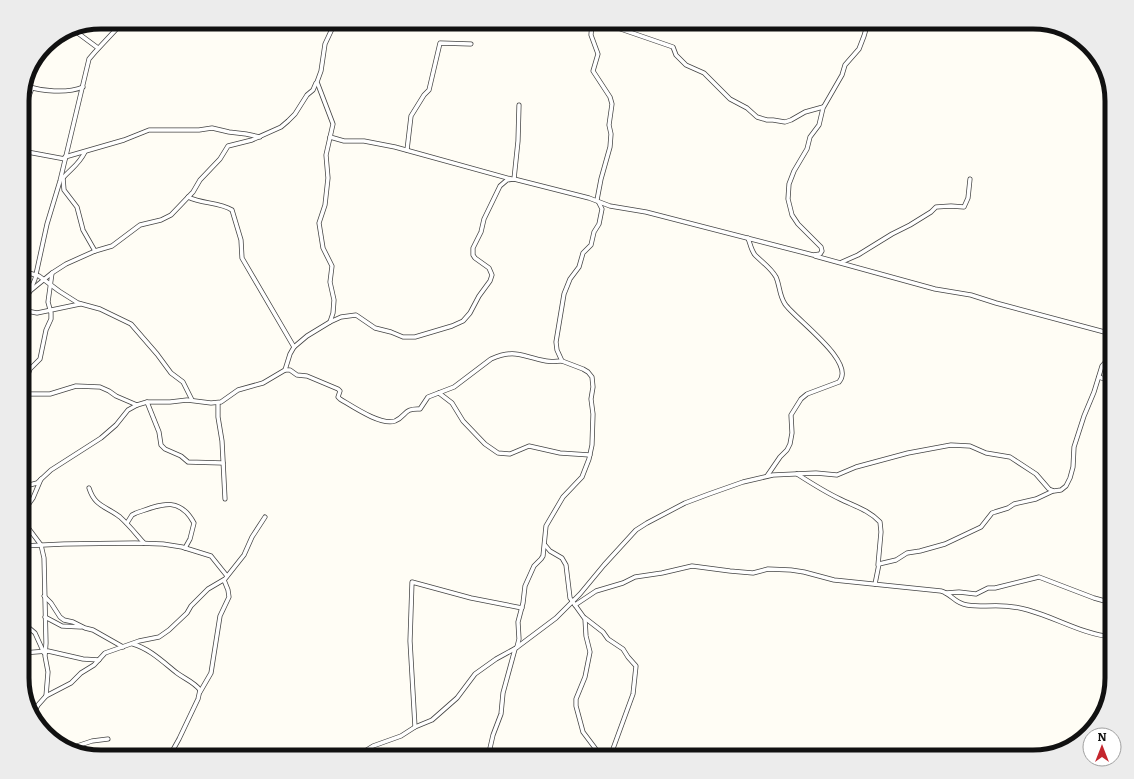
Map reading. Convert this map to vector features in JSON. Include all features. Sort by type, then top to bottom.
[{"type":"street","points":[[30,291],[36,275],[60,181],[89,59],[116,29]]},
{"type":"street","points":[[30,291],[52,273],[66,264],[95,251],[114,245],[140,226],[167,218],[195,190],[205,173],[222,157],[228,146],[247,142],[260,137],[280,127],[291,118],[298,110],[306,95],[313,90],[321,71],[325,44],[332,29]]},
{"type":"street","points":[[562,360],[557,350],[556,342],[564,294],[570,279],[579,267],[583,253],[591,245],[594,232],[599,224],[602,209],[597,201],[601,179],[610,147],[611,134],[609,125],[612,104],[593,70],[598,54],[591,34],[591,29]]},
{"type":"street","points":[[621,29],[673,47],[676,55],[686,65],[704,73],[730,99],[749,109],[757,117],[785,122],[805,112],[824,106]]},
{"type":"street","points":[[814,256],[820,254],[822,251],[821,247],[794,220],[789,205],[788,192],[792,173],[807,150],[810,137],[819,125],[824,106],[842,75],[846,65],[859,49],[866,29]]},
{"type":"street","points":[[78,33],[98,48]]},
{"type":"street","points":[[406,150],[411,116],[424,95],[429,90],[440,43],[471,44]]},
{"type":"street","points":[[316,82],[334,126],[326,155],[328,178],[326,200],[319,226],[323,248],[332,266],[330,282],[334,305],[333,317],[330,322]]},
{"type":"street","points":[[29,95],[32,88],[45,91],[72,90],[83,87]]},
{"type":"street","points":[[72,90],[82,92]]},
{"type":"street","points":[[514,179],[518,138],[519,105]]},
{"type":"street","points":[[29,152],[65,158],[124,140],[145,131],[158,129],[199,130],[212,128],[260,137]]},
{"type":"street","points":[[330,137],[344,142],[364,141],[406,150],[514,179],[527,181],[597,201],[605,205],[646,212],[841,262],[935,289],[971,295],[996,304],[1105,332]]},
{"type":"street","points":[[60,181],[68,171],[79,163],[85,152]]},
{"type":"street","points":[[63,178],[64,190],[77,207],[83,230],[95,251]]},
{"type":"street","points":[[285,370],[294,347],[307,336],[341,317],[356,315],[375,328],[387,330],[403,337],[412,338],[452,326],[463,321],[470,313],[479,296],[490,281],[492,275],[489,268],[475,258],[473,255],[473,248],[481,232],[484,219],[497,192],[503,183],[507,180],[514,179]]},
{"type":"street","points":[[841,262],[860,254],[889,235],[931,212],[936,207],[952,206],[964,208],[968,198],[970,179]]},
{"type":"street","points":[[188,197],[221,205],[232,210],[241,240],[242,258],[294,347]]},
{"type":"street","points":[[748,238],[754,253],[765,263],[776,277],[781,296],[785,304],[794,315],[834,353],[840,364],[843,375],[842,380],[837,383],[807,394],[800,399],[791,415],[792,433],[788,448],[767,476]]},
{"type":"street","points":[[29,273],[45,280],[59,291],[81,304],[100,309],[131,324],[154,350],[171,373],[183,382],[192,400]]},
{"type":"street","points":[[29,372],[40,359],[46,330],[51,317],[48,302],[52,273]]},
{"type":"street","points":[[29,311],[37,313],[81,304]]},
{"type":"street","points":[[29,485],[34,484],[51,470],[101,438],[116,425],[128,410],[137,405],[147,402],[192,400],[218,403],[224,401],[238,390],[263,383],[285,370],[290,370],[297,375],[307,376],[338,389],[340,391],[338,397],[340,399],[373,417],[386,422],[397,420],[409,410],[420,409],[428,397],[454,387],[491,359],[504,354],[522,354],[546,361],[562,360],[583,369],[592,376],[593,387],[591,399],[593,420],[592,445],[590,456],[582,477],[563,497],[546,526],[542,558],[534,566],[527,582],[518,625],[519,641],[515,648],[503,693],[501,714],[493,735],[490,750]]},
{"type":"street","points":[[878,566],[896,560],[907,553],[945,544],[981,527],[992,513],[1008,508],[1014,504],[1036,499],[1064,488],[1070,478],[1073,467],[1074,447],[1084,416],[1094,392],[1102,366],[1105,363]]},
{"type":"street","points":[[1099,377],[1105,379]]},
{"type":"street","points":[[29,394],[50,394],[76,386],[100,387],[137,405]]},
{"type":"street","points":[[439,393],[452,403],[463,420],[485,444],[498,453],[510,454],[530,446],[560,453],[590,456]]},
{"type":"street","points":[[147,402],[159,432],[161,445],[165,449],[181,456],[188,462],[223,463]]},
{"type":"street","points":[[218,403],[218,417],[222,441],[225,499]]},
{"type":"street","points":[[368,750],[373,746],[401,736],[415,727],[429,722],[436,717],[457,698],[475,674],[515,648],[574,603],[631,534],[642,526],[697,499],[738,483],[767,476],[796,473],[822,473],[837,475],[856,467],[908,453],[951,445],[965,445],[986,453],[1010,457],[1036,474],[1049,489],[1054,491]]},
{"type":"street","points":[[796,473],[830,494],[860,507],[880,522],[880,557],[875,584]]},
{"type":"street","points":[[29,504],[41,479]]},
{"type":"street","points":[[89,488],[93,499],[127,523],[144,543]]},
{"type":"street","points":[[127,523],[132,515],[136,513],[165,504],[175,505],[186,512],[194,523],[190,539],[185,548]]},
{"type":"street","points":[[35,707],[46,696],[71,683],[81,673],[94,665],[105,653],[159,637],[164,634],[182,618],[191,606],[208,589],[225,578],[244,554],[252,537],[265,517]]},
{"type":"street","points":[[29,528],[41,545],[45,571],[44,651],[48,672],[46,696]]},
{"type":"street","points":[[29,546],[144,543],[163,544],[185,548],[213,557],[225,578],[229,596],[220,616],[210,673],[173,750]]},
{"type":"street","points":[[545,543],[548,550],[560,557],[566,565],[569,595],[584,617],[601,630],[608,639],[623,649],[636,666],[633,694],[613,750]]},
{"type":"street","points":[[574,603],[596,591],[623,583],[635,577],[692,566],[745,572],[756,572],[768,569],[791,570],[815,574],[828,579],[930,589],[946,593],[959,592],[976,594],[988,588],[997,588],[1038,577],[1105,601]]},
{"type":"street","points":[[415,727],[410,641],[412,582],[471,598],[522,608]]},
{"type":"street","points":[[946,593],[960,604],[976,606],[1015,606],[1037,612],[1079,630],[1094,635],[1105,636]]},
{"type":"street","points":[[44,596],[51,602],[62,619],[74,622],[97,632],[123,647]]},
{"type":"street","points":[[45,617],[62,626],[83,627]]},
{"type":"street","points":[[584,617],[586,623],[586,636],[590,652],[585,676],[576,698],[576,706],[583,732],[596,750]]},
{"type":"street","points":[[29,628],[35,633],[44,651]]},
{"type":"street","points":[[132,644],[146,649],[178,674],[194,684],[200,692]]},
{"type":"street","points":[[29,652],[44,651],[83,659],[99,660]]},
{"type":"street","points":[[36,709],[38,705]]},
{"type":"street","points":[[77,746],[92,741],[108,739]]}]
